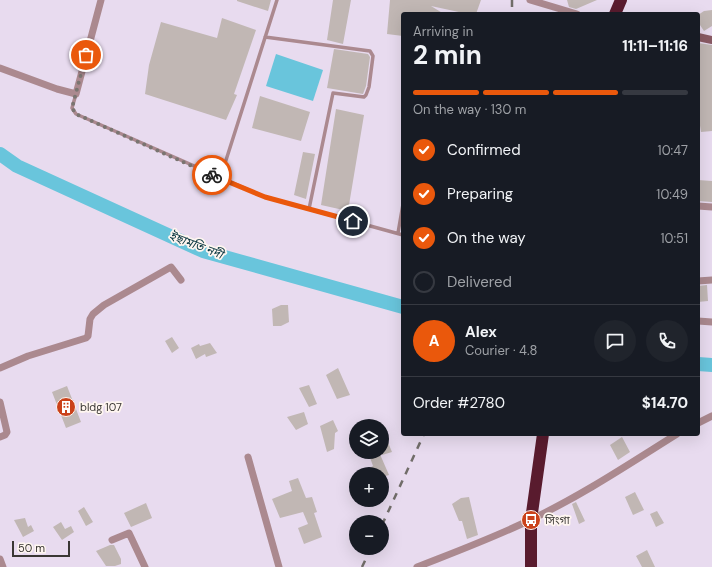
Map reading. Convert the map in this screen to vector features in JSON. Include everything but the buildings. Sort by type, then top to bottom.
[{"type":"highway","points":[[616,12],[621,0]]},
{"type":"highway","points":[[531,567],[531,520],[543,436]]},
{"type":"main road","points":[[700,37],[712,40]]},
{"type":"street","points":[[0,68],[57,89],[76,94],[101,0]]},
{"type":"street","points":[[530,0],[570,12]]},
{"type":"street","points":[[700,206],[712,207]]},
{"type":"street","points":[[0,368],[28,356],[86,338],[88,336],[90,319],[93,314],[104,305],[171,267],[181,280]]},
{"type":"street","points":[[700,281],[712,280]]},
{"type":"street","points":[[700,321],[712,322]]},
{"type":"street","points":[[0,402],[7,432],[5,435],[0,437]]},
{"type":"street","points":[[700,422],[712,416]]},
{"type":"street","points":[[418,567],[479,543],[531,520],[593,485],[674,436]]},
{"type":"street","points":[[248,457],[279,567]]},
{"type":"street","points":[[112,540],[129,533],[145,567]]},
{"type":"street","points":[[0,559],[2,567]]},
{"type":"lane","points":[[220,178],[277,0]]},
{"type":"lane","points":[[265,37],[370,51],[373,56],[370,87],[366,96],[333,93],[309,209]]},
{"type":"lane","points":[[76,94],[72,108],[76,114],[220,178],[265,197],[401,234]]},
{"type":"lane","points":[[398,233],[401,216]]},
{"type":"shaded area","points":[[0,0],[712,0],[712,567],[0,567]]},
{"type":"water","points":[[276,54],[323,70],[313,101],[266,86]]},
{"type":"waterway","name":"ইছামতি নদী","points":[[0,154],[17,166],[203,251],[401,306]]},
{"type":"waterway","name":"ইছামতি নদী","points":[[700,364],[712,365]]},
{"type":"railway","points":[[512,0],[512,12]]},
{"type":"railway","points":[[387,515],[423,436]]},
{"type":"railway","points":[[362,567],[368,555]]},
{"type":"way so far","points":[[86,55],[72,108],[73,112],[212,175]]},
{"type":"place","name":"bldg 107","points":[[66,407]]},
{"type":"place","name":"সিংগা","points":[[531,520]]},
{"type":"route","points":[[212,175],[265,197],[353,221]]}]
